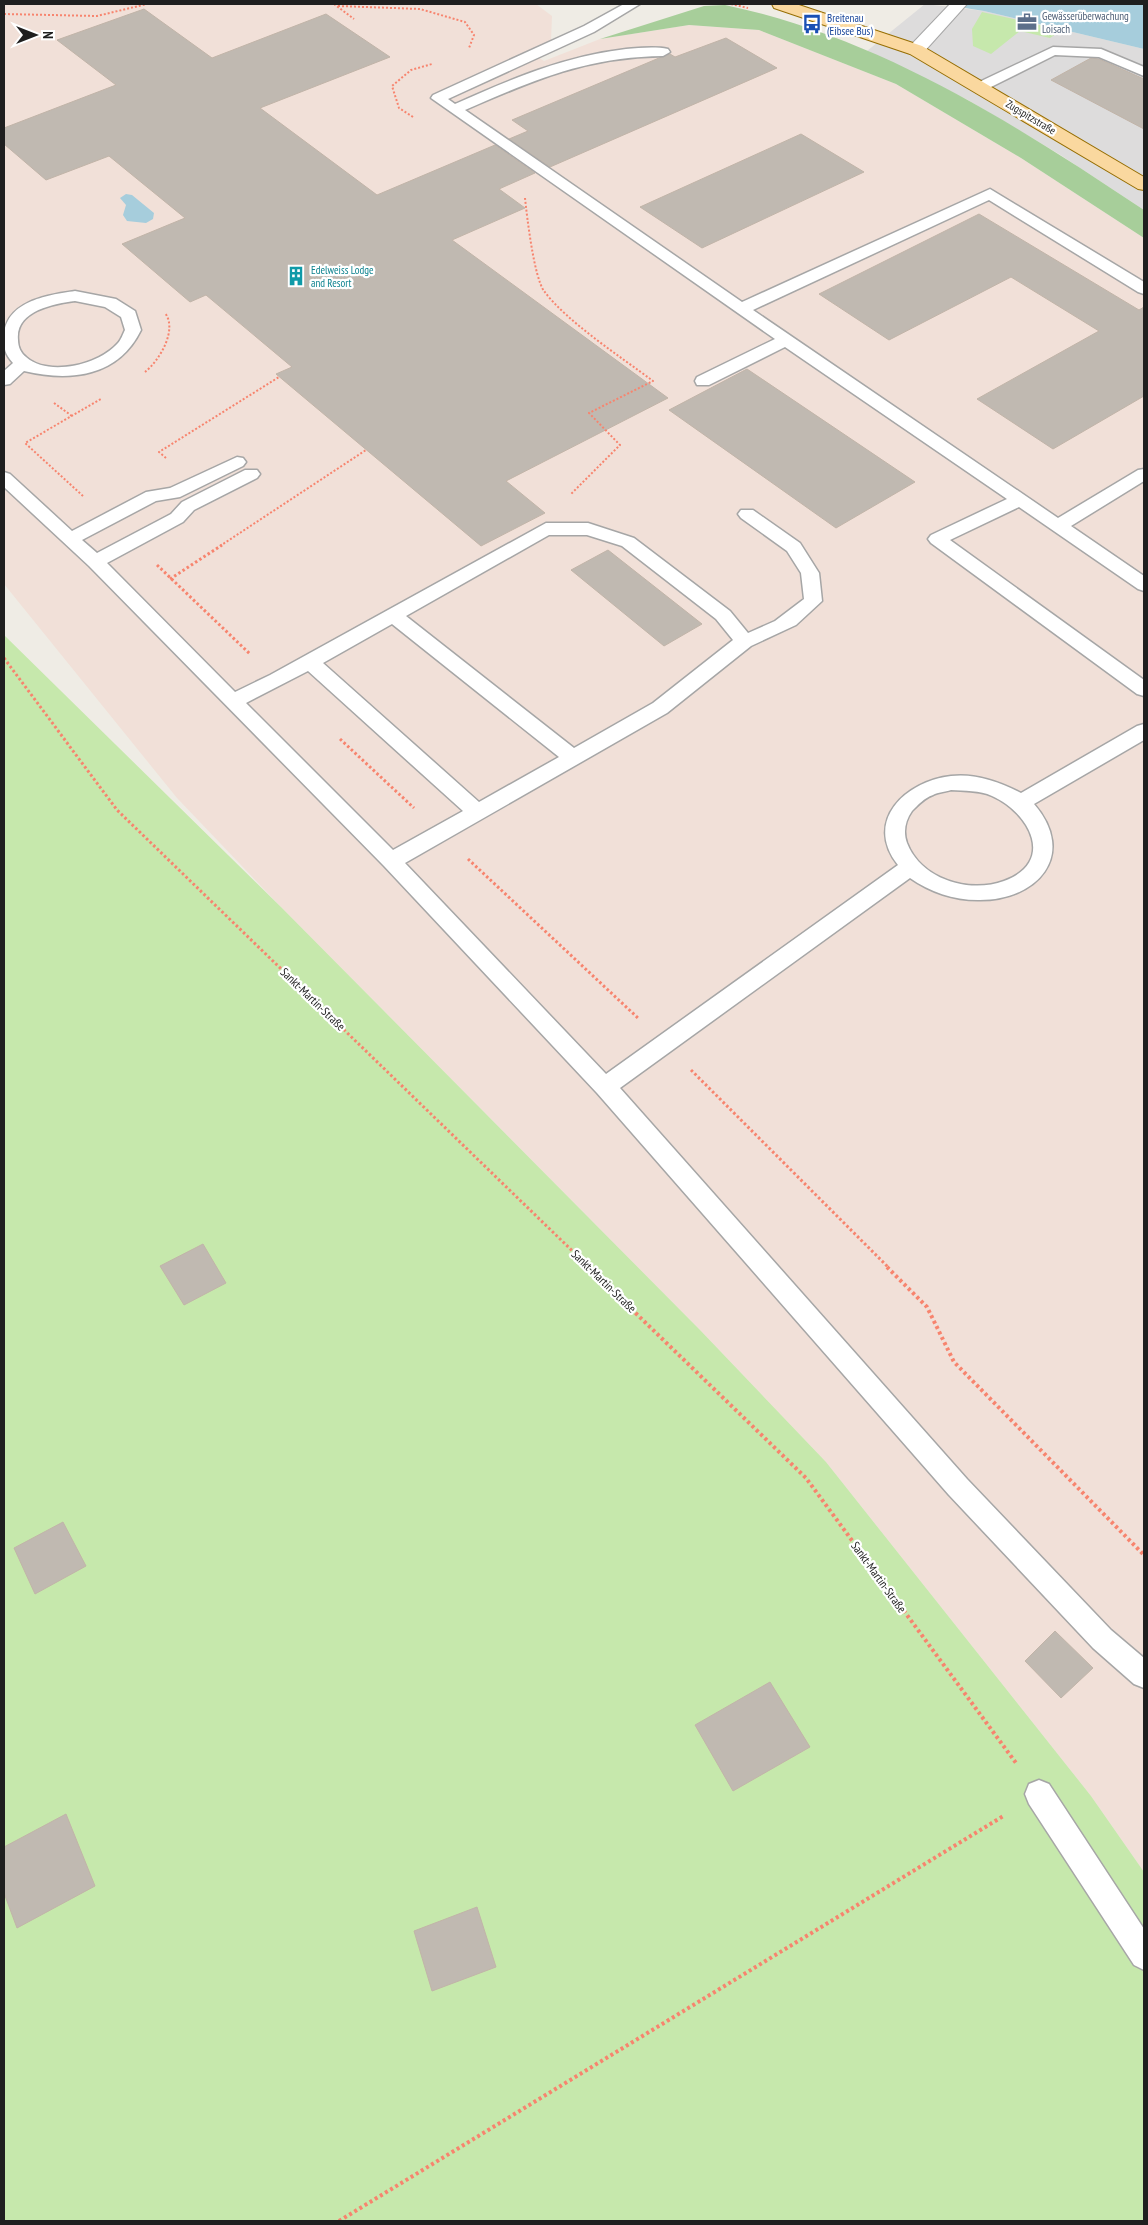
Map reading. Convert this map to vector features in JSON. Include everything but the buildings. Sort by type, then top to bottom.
[{"type":"main road","name":"Zugspitzstraße","points":[[780,4],[916,50],[1144,185]]},
{"type":"street","points":[[916,50],[959,4]]},
{"type":"lane","points":[[633,4],[589,29],[438,98],[786,340],[1144,585]]},
{"type":"lane","points":[[455,109],[543,71],[598,56],[630,51],[663,52]]},
{"type":"lane","points":[[980,87],[1053,51],[1101,52],[1144,72]]},
{"type":"lane","points":[[742,309],[990,194],[1144,289]]},
{"type":"lane","points":[[75,296],[96,298],[113,303],[126,312],[132,322],[133,334],[127,346],[114,357],[98,366],[78,371],[57,372],[37,370],[21,364],[9,354],[4,341],[7,328],[12,322],[34,306],[54,299],[75,296]]},
{"type":"lane","points":[[703,381],[786,340]]},
{"type":"lane","points":[[4,380],[21,364]]},
{"type":"lane","points":[[70,539],[152,496],[174,493],[237,462]]},
{"type":"lane","points":[[95,562],[177,518],[188,506],[251,474]]},
{"type":"lane","points":[[1058,526],[1144,474]]},
{"type":"lane","points":[[4,478],[95,562],[391,861],[605,1086],[958,1488],[1102,1639],[1144,1675]]},
{"type":"lane","points":[[1020,500],[937,538],[1144,689]]},
{"type":"lane","points":[[391,861],[660,708],[744,641],[774,630],[794,619],[813,601],[810,573],[794,547],[747,514]]},
{"type":"lane","points":[[234,701],[310,662],[546,529],[588,529],[628,542],[722,616],[744,641]]},
{"type":"lane","points":[[393,615],[572,757]]},
{"type":"lane","points":[[310,662],[476,811]]},
{"type":"lane","points":[[1021,802],[1144,731]]},
{"type":"lane","points":[[952,784],[976,784],[1000,790],[1021,802],[1035,818],[1044,835],[1044,853],[1036,869],[1021,882],[1001,891],[977,894],[952,890],[929,881],[910,867],[898,850],[894,832],[899,814],[910,799],[922,792],[952,784]]},
{"type":"lane","points":[[605,1086],[910,867]]},
{"type":"lane","points":[[1039,1794],[1144,1955]]},
{"type":"path","points":[[4,14],[97,16],[147,4]]},
{"type":"path","points":[[334,4],[354,19]]},
{"type":"path","points":[[338,6],[420,9],[465,22],[474,35],[470,48],[461,52]]},
{"type":"path","points":[[415,118],[399,108],[392,86],[411,70],[435,63]]},
{"type":"path","points":[[525,197],[530,237],[543,290],[576,322],[653,381],[589,413],[620,445],[563,502],[564,529]]},
{"type":"path","points":[[141,375],[153,367],[168,342],[168,317],[162,310]]},
{"type":"path","points":[[166,458],[159,452],[279,377]]},
{"type":"path","points":[[104,397],[25,443],[107,518]]},
{"type":"path","points":[[170,579],[366,450]]},
{"type":"path","points":[[132,541],[277,680]]},
{"type":"path","name":"Sankt-Martin-Straße","points":[[4,658],[117,810],[806,1478],[1039,1794]]},
{"type":"path","points":[[334,733],[665,1043],[926,1307],[954,1362],[1144,1555]]},
{"type":"path","points":[[340,2221],[1039,1794]]},
{"type":"shaded area","points":[[4,4],[536,4],[552,16],[551,41],[533,54],[544,61],[600,39],[689,25],[759,30],[896,84],[1021,158],[1144,238],[1144,1872],[1091,1796],[826,1462],[701,1331],[281,907],[177,798],[4,584]]},
{"type":"shaded area","points":[[925,4],[984,11],[1144,49],[1144,210],[1059,154],[968,100],[867,51]]},
{"type":"green space","points":[[725,5],[782,19],[837,38],[891,61],[944,87],[1046,146],[1144,210],[1144,238],[1021,158],[896,84],[759,30],[689,25],[600,39],[704,6]]},
{"type":"green space","points":[[982,12],[1062,30],[1050,38],[1020,31],[991,54],[973,46],[972,29]]},
{"type":"green space","points":[[4,635],[281,907],[701,1331],[826,1462],[1091,1796],[1144,1872],[1144,2221],[4,2221]]},
{"type":"water","points":[[940,4],[1144,4],[1144,49],[984,11]]},
{"type":"water","points":[[126,194],[132,195],[154,213],[153,219],[146,223],[127,221],[123,215],[126,205],[120,198]]},
{"type":"place","name":"Gewässerüberwachung Loisach","points":[[1027,22]]},
{"type":"place","name":"Breitenau (Eibsee Bus)","points":[[812,24]]},
{"type":"place","name":"Edelweiss Lodge and Resort","points":[[296,276]]}]
